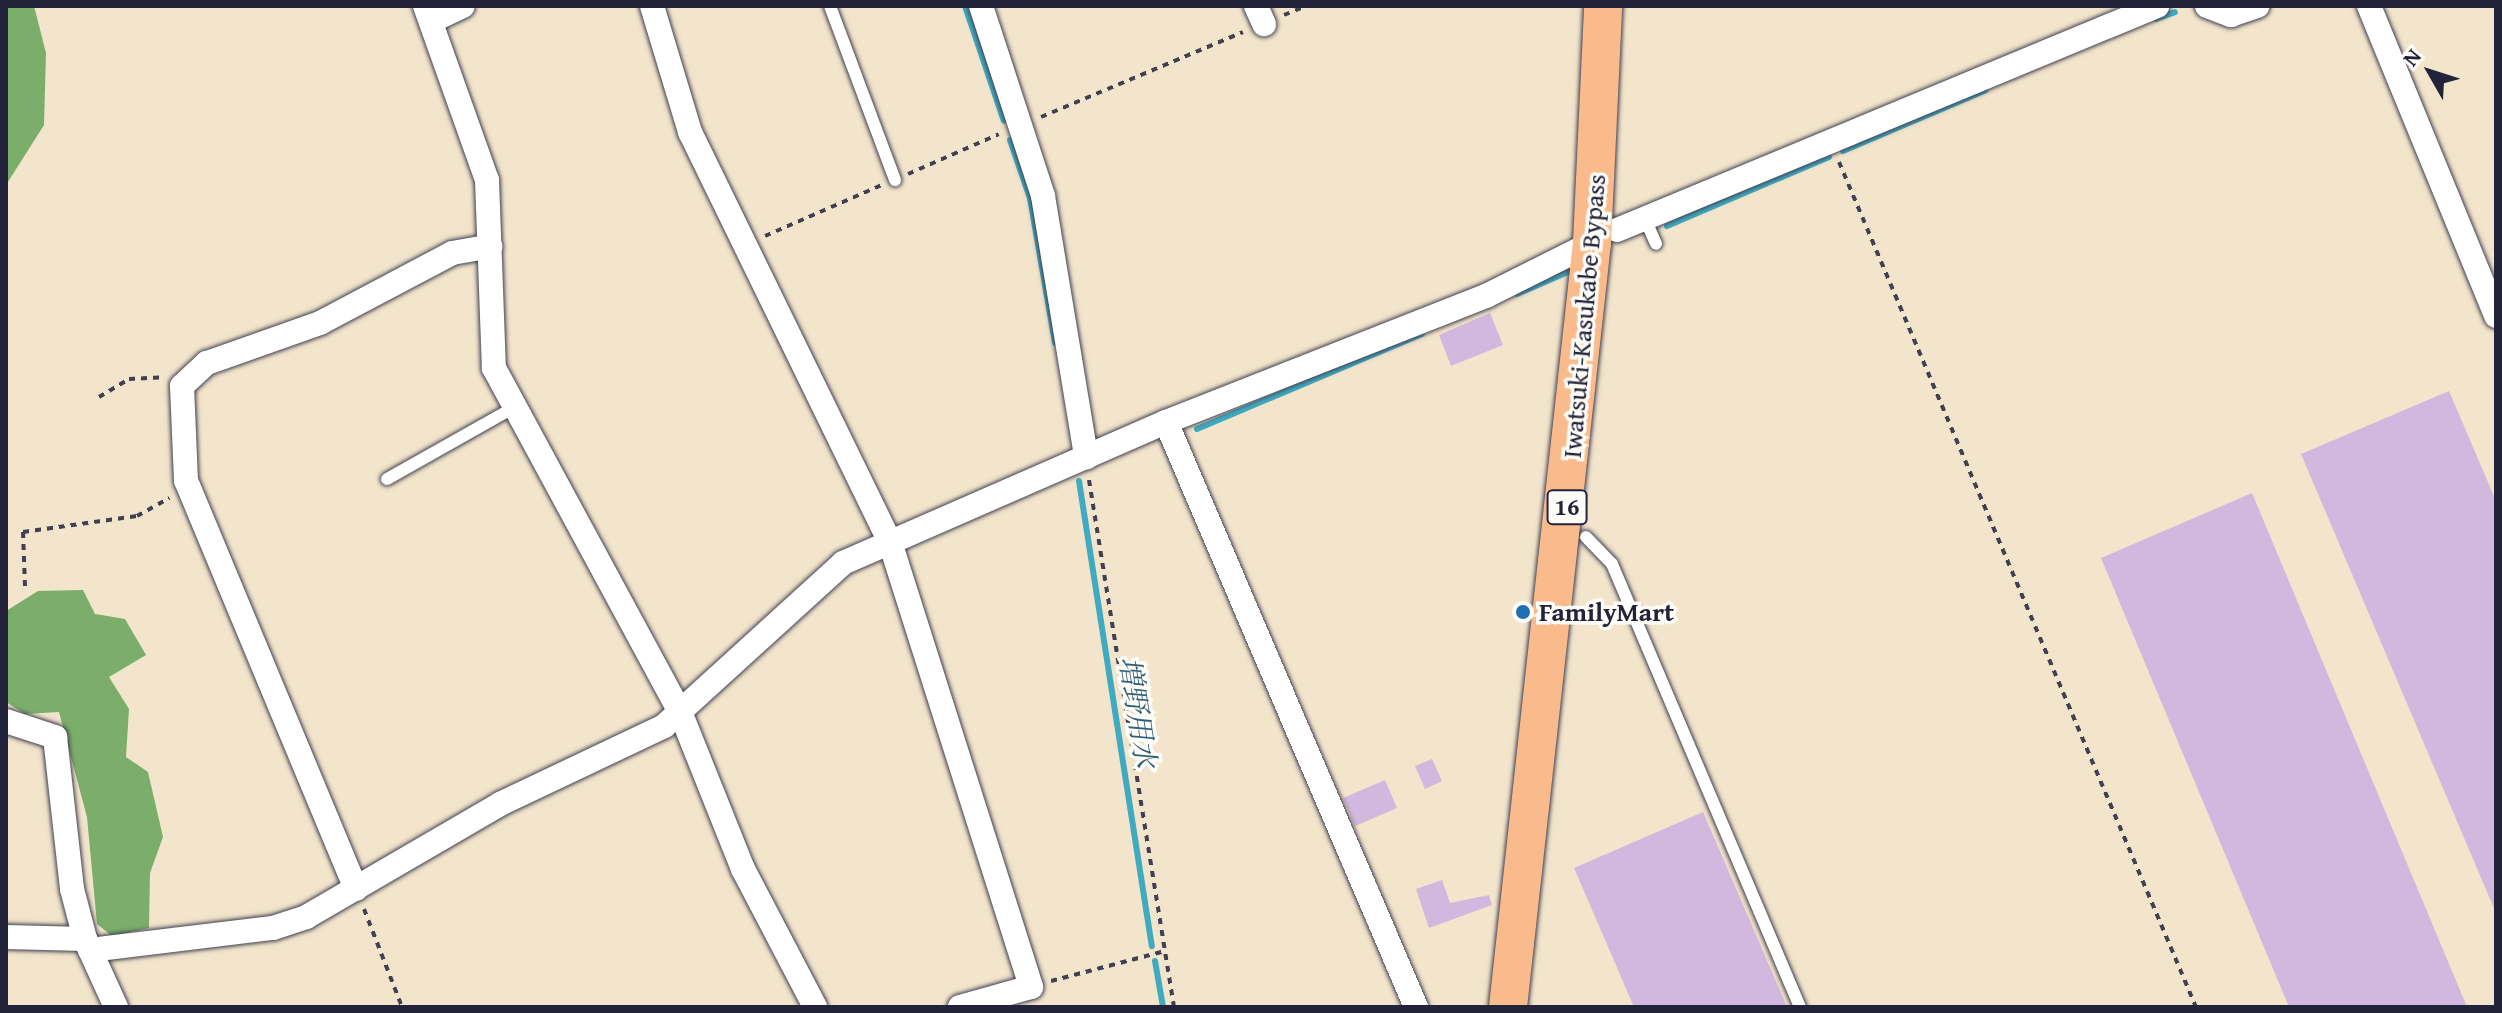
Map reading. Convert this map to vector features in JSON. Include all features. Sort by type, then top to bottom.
[{"type":"highway","name":"Iwatsuki-Kasukabe Bypass","points":[[1508,1007],[1618,231],[1603,6]]},
{"type":"highway","name":"Iwatsuki-Kasukabe Bypass","points":[[1533,1007],[1618,231],[1628,6]]},
{"type":"street","points":[[463,6],[428,13],[487,180],[494,368],[513,408],[588,530],[681,714],[743,869],[815,1007]]},
{"type":"street","points":[[652,6],[690,132],[890,542],[1031,987],[960,1007]]},
{"type":"street","points":[[981,6],[1043,196],[1086,457]]},
{"type":"street","points":[[6,937],[87,944],[273,928],[356,889],[500,804],[681,714],[843,563],[1166,422],[1486,296],[1618,231],[2157,6]]},
{"type":"street","points":[[2207,6],[2231,15],[2257,6]]},
{"type":"street","points":[[2369,6],[2496,316]]},
{"type":"street","points":[[356,889],[186,481],[182,386],[207,363],[320,323],[452,253],[490,246]]},
{"type":"street","points":[[1166,422],[1416,1007]]},
{"type":"street","points":[[6,721],[55,737],[87,944],[116,1007]]},
{"type":"lane","points":[[830,6],[895,180]]},
{"type":"lane","points":[[1618,231],[1656,244]]},
{"type":"lane","points":[[387,479],[513,408]]},
{"type":"lane","points":[[1586,537],[1612,564],[1800,1007]]},
{"type":"path","points":[[1022,124],[1260,15],[1306,6]]},
{"type":"path","points":[[1830,141],[2196,1007]]},
{"type":"path","points":[[99,397],[129,379],[193,376]]},
{"type":"path","points":[[1086,457],[1174,1007]]},
{"type":"path","points":[[25,586],[23,532],[137,516],[186,481]]},
{"type":"path","points":[[356,889],[402,1007]]},
{"type":"path","points":[[1031,987],[1165,951]]},
{"type":"green space","points":[[6,6],[34,6],[46,53],[44,125],[6,185]]},
{"type":"green space","points":[[83,590],[95,614],[125,619],[146,655],[109,677],[129,709],[126,757],[148,772],[163,837],[150,873],[149,928],[112,936],[97,924],[87,817],[59,712],[25,714],[6,702],[6,611],[38,591]]},
{"type":"building","points":[[1490,313],[1503,345],[1451,366],[1439,335]]},
{"type":"building","points":[[2449,391],[2496,501],[2496,913],[2301,454]]},
{"type":"building","points":[[2252,493],[2467,1007],[2289,1007],[2101,558]]},
{"type":"building","points":[[1432,759],[1442,781],[1425,789],[1415,766]]},
{"type":"building","points":[[1385,780],[1397,808],[1355,826],[1343,798]]},
{"type":"building","points":[[1703,812],[1787,1007],[1634,1007],[1574,868]]},
{"type":"building","points":[[1442,880],[1450,903],[1489,895],[1492,905],[1429,928],[1416,889]]},
{"type":"waterway","points":[[965,6],[1004,121]]},
{"type":"waterway","points":[[2156,19],[2175,12]]},
{"type":"waterway","points":[[1843,151],[1986,90]]},
{"type":"waterway","points":[[1010,140],[1030,198],[1055,343]]},
{"type":"waterway","points":[[1667,226],[1829,157]]},
{"type":"waterway","points":[[1517,294],[1577,268]]},
{"type":"waterway","points":[[1197,429],[1422,334]]},
{"type":"waterway","name":"増野用水","points":[[1079,481],[1152,946]]},
{"type":"waterway","name":"増野用水","points":[[1155,961],[1163,1007]]},
{"type":"place","name":"FamilyMart","points":[[1523,612]]}]
